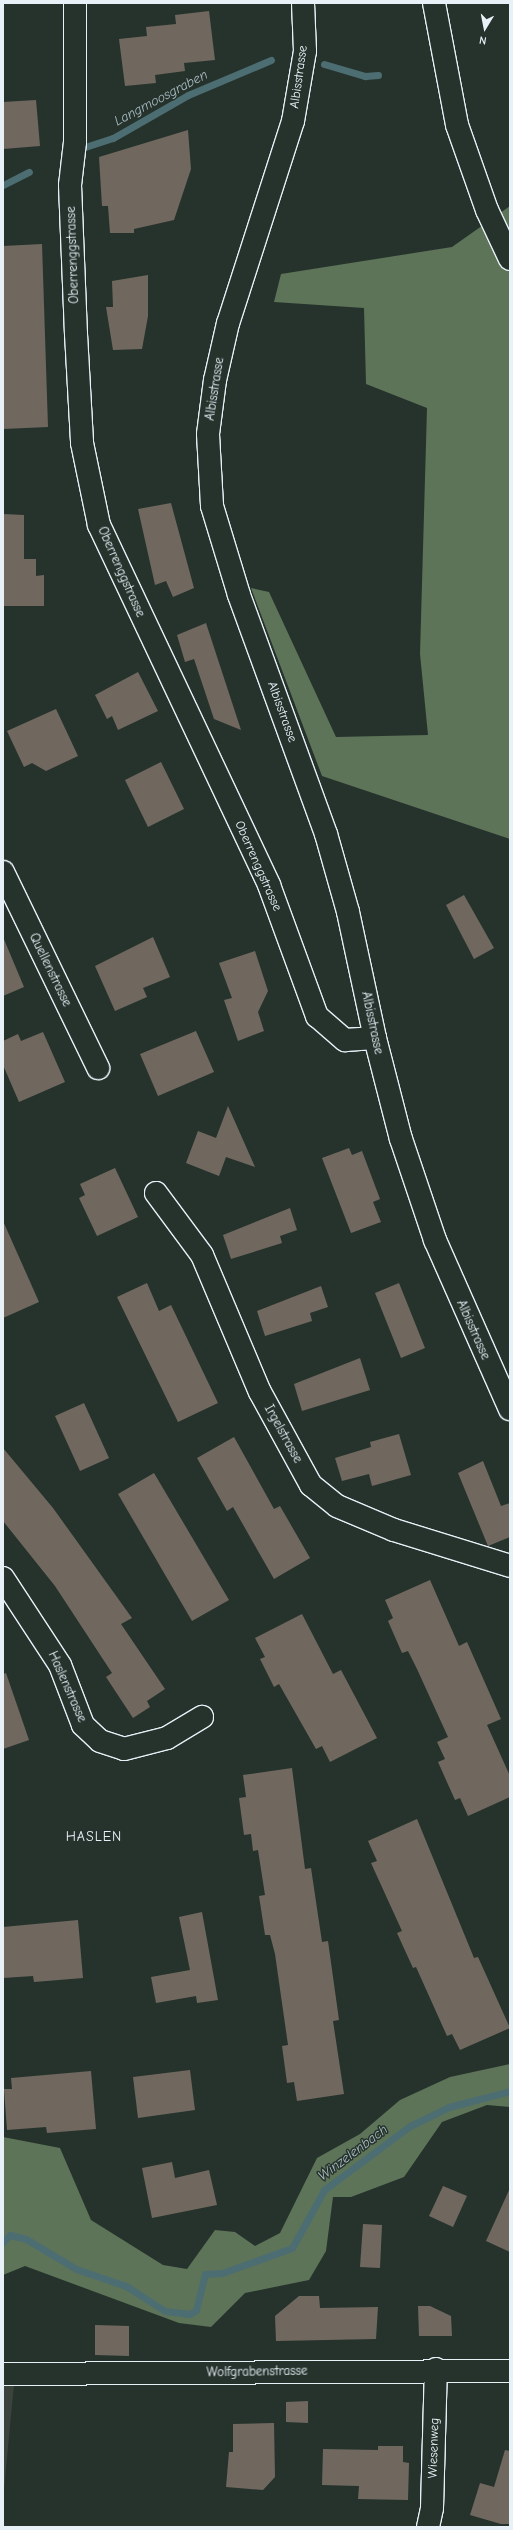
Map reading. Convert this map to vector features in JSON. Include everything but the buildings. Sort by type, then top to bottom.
[{"type":"street","name":"Oberrenggstrasse","points":[[75,3],[75,142],[70,185],[76,334],[82,443],[99,525],[269,885],[317,1016],[345,1040],[375,1038]]},
{"type":"street","name":"Albisstrasse","points":[[303,3],[305,51],[292,121],[228,323],[215,380],[208,434],[208,471],[212,506],[239,595],[326,834],[348,912],[375,1038],[401,1139],[435,1240],[510,1409]]},
{"type":"street","points":[[434,3],[457,125],[487,210],[510,259]]},
{"type":"street","name":"Quellenstrasse","points":[[3,872],[98,1068]]},
{"type":"street","name":"Irgelstrasse","points":[[156,1193],[202,1255],[260,1392],[311,1485],[337,1506],[394,1530],[510,1566]]},
{"type":"street","name":"Haslenstrasse","points":[[3,1578],[60,1665],[83,1725],[100,1741],[124,1748],[167,1738],[202,1717]]},
{"type":"street","name":"Wolfgrabenstrasse","points":[[3,2374],[436,2369],[510,2371]]},
{"type":"street","name":"Wiesenweg","points":[[428,2527],[432,2508],[436,2369]]},
{"type":"shaded area","points":[[3,2384],[14,2384],[3,2500]]},
{"type":"green space","points":[[510,206],[510,839],[322,776],[251,588],[269,592],[336,737],[428,735],[420,654],[427,408],[366,384],[364,308],[274,302],[281,274],[452,247]]},
{"type":"green space","points":[[510,2064],[510,2107],[487,2105],[442,2122],[404,2177],[351,2197],[333,2197],[326,2251],[309,2280],[245,2293],[211,2327],[179,2323],[25,2266],[3,2275],[3,2137],[60,2148],[91,2220],[163,2265],[187,2269],[215,2230],[235,2232],[255,2246],[280,2233],[317,2158],[360,2134],[400,2100],[450,2077]]},
{"type":"waterway","name":"Langmoosgraben","points":[[85,147],[113,138],[188,95],[271,60]]},
{"type":"waterway","name":"Langmoosgraben","points":[[324,64],[365,76],[378,75]]},
{"type":"waterway","name":"Langmoosgraben","points":[[3,185],[29,172]]},
{"type":"waterway","name":"Winzelenbach","points":[[3,2242],[10,2235],[26,2239],[76,2269],[126,2286],[165,2311],[190,2314],[196,2310],[205,2274],[222,2273],[292,2248],[324,2190],[410,2126],[449,2107],[510,2091]]},
{"type":"district","name":"HASLEN","points":[[94,1837]]}]
